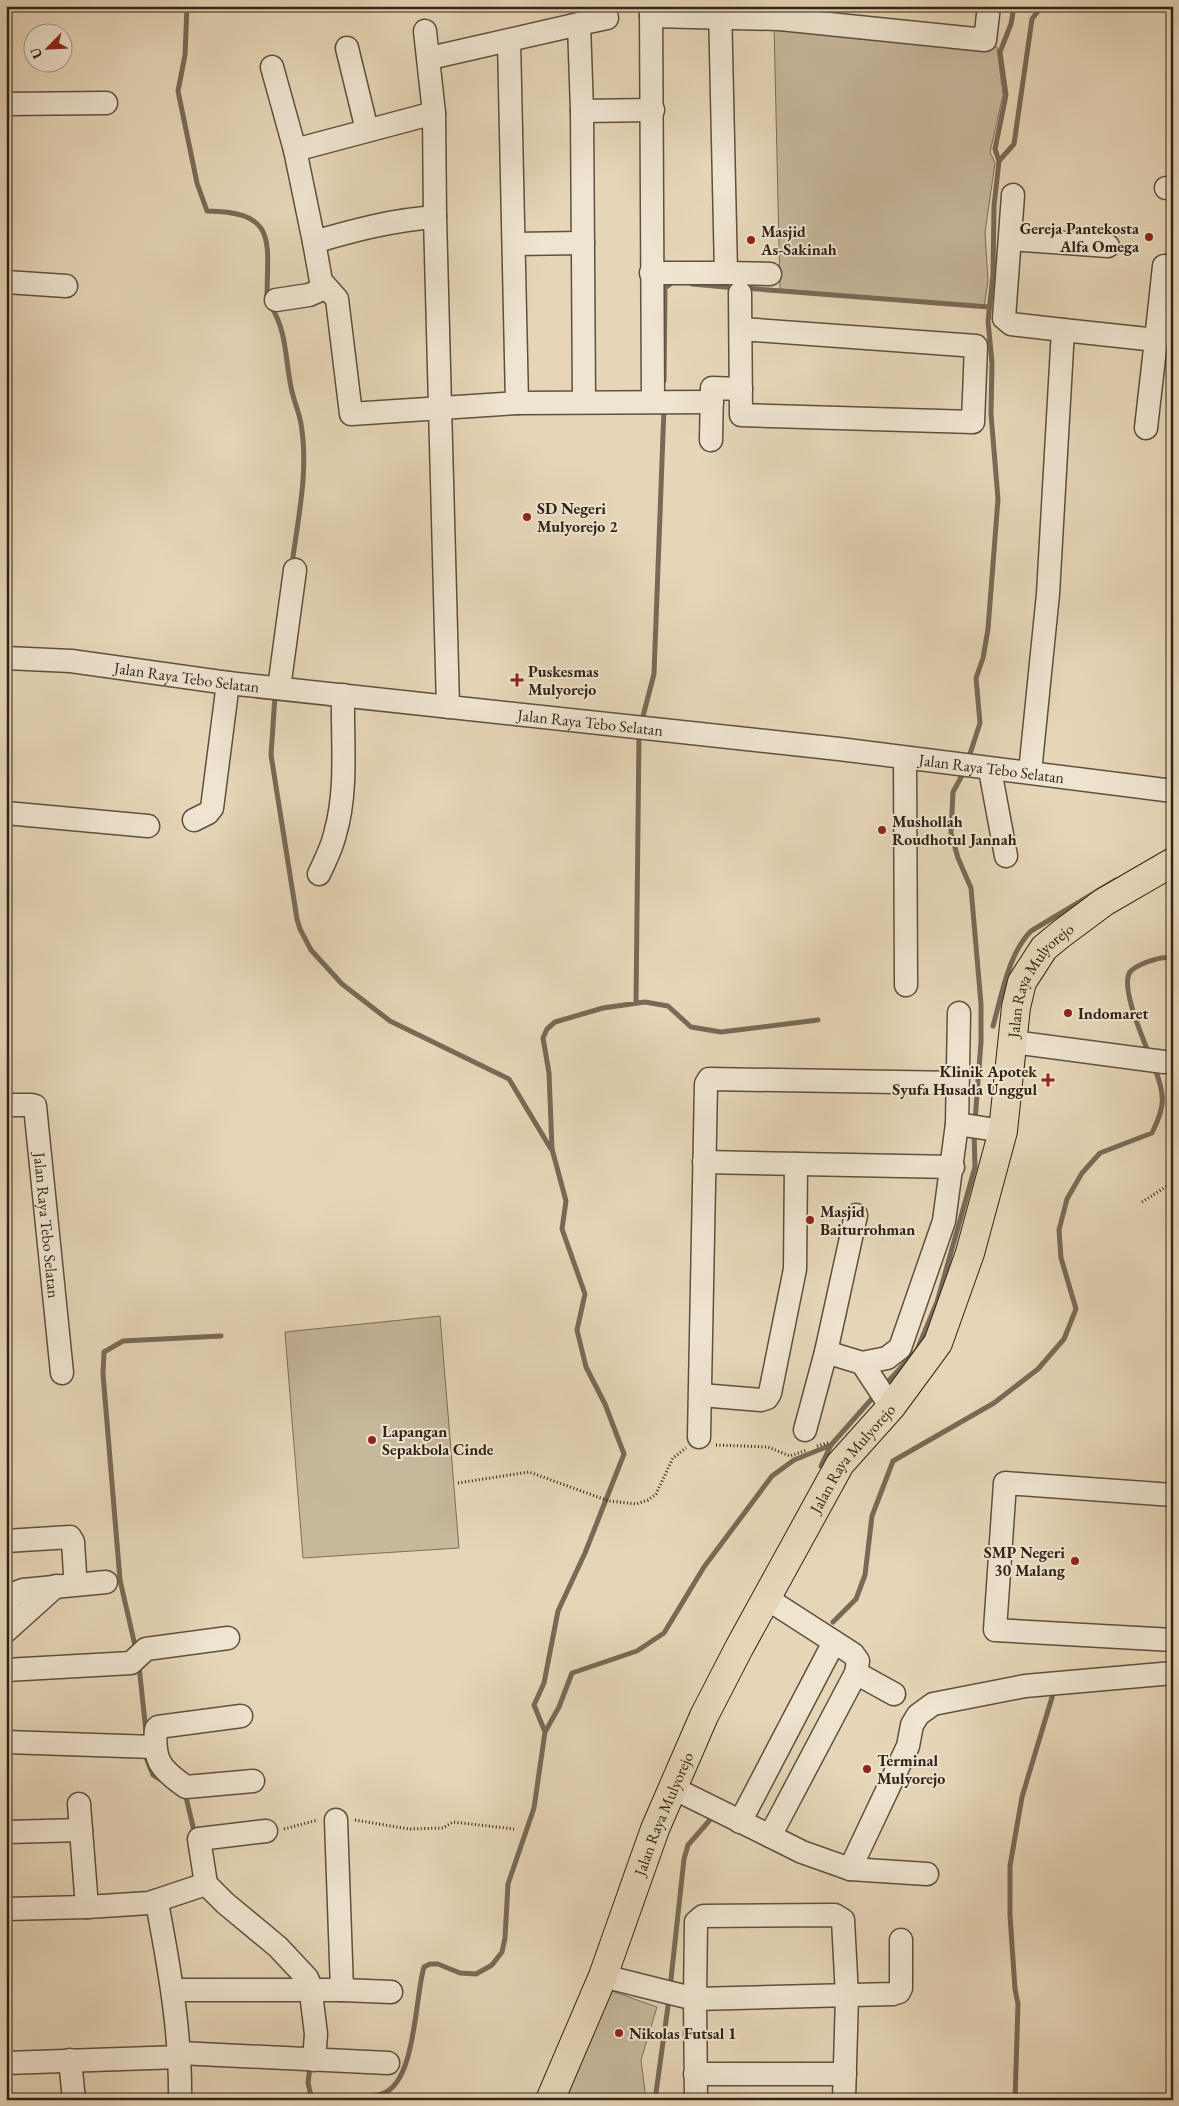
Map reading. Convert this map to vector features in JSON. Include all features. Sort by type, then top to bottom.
[{"type":"main road","name":"Jalan Raya Mulyorejo","points":[[550,2100],[602,1976],[655,1829],[704,1716],[840,1464],[877,1385],[938,1343],[970,1253],[978,1127],[1013,1042],[1022,982],[1044,948],[1104,902],[1173,862]]},
{"type":"street","points":[[653,395],[651,11],[780,12],[985,40],[989,6]]},
{"type":"street","points":[[720,11],[726,273]]},
{"type":"street","points":[[430,58],[607,18]]},
{"type":"street","points":[[579,24],[582,110],[584,402]]},
{"type":"street","points":[[425,31],[430,58],[434,113],[448,707]]},
{"type":"street","points":[[509,41],[515,244],[517,403]]},
{"type":"street","points":[[347,48],[367,130]]},
{"type":"street","points":[[272,67],[295,150],[320,281],[337,299],[351,414],[517,403],[584,402],[653,395],[712,402],[741,415],[973,422],[976,346],[742,329]]},
{"type":"street","points":[[6,104],[106,103]]},
{"type":"street","points":[[582,110],[653,110]]},
{"type":"street","points":[[295,150],[434,113]]},
{"type":"street","points":[[1013,196],[1004,318],[1006,322],[1156,340]]},
{"type":"street","points":[[314,242],[371,225],[435,217]]},
{"type":"street","points":[[1011,239],[1108,246]]},
{"type":"street","points":[[515,244],[583,243]]},
{"type":"street","points":[[1146,428],[1164,266]]},
{"type":"street","points":[[651,273],[770,274]]},
{"type":"street","points":[[6,282],[66,286]]},
{"type":"street","points":[[276,300],[309,295],[325,288]]},
{"type":"street","points":[[740,293],[742,329],[741,415]]},
{"type":"street","points":[[1030,772],[1046,614],[1063,330]]},
{"type":"street","points":[[712,402],[741,389]]},
{"type":"street","points":[[711,440],[712,402]]},
{"type":"street","points":[[279,688],[295,570]]},
{"type":"street","name":"Jalan Raya Tebo Selatan","points":[[6,658],[71,662],[228,683],[905,758],[984,769],[1030,772],[1173,791]]},
{"type":"street","points":[[194,820],[208,813],[212,808],[228,683]]},
{"type":"street","points":[[320,874],[335,834],[339,816],[342,790],[343,695]]},
{"type":"street","points":[[905,758],[906,985]]},
{"type":"street","points":[[984,769],[1006,856]]},
{"type":"street","points":[[6,813],[148,826]]},
{"type":"street","points":[[826,1352],[877,1385],[887,1358],[900,1348],[944,1221],[953,1167],[978,1127],[957,1083],[959,1012]]},
{"type":"street","points":[[1013,1042],[1164,1062]]},
{"type":"street","points":[[701,1442],[704,1162],[706,1084],[709,1079],[957,1083]]},
{"type":"street","name":"Jalan Raya Tebo Selatan","points":[[6,1106],[31,1104],[35,1106],[62,1373]]},
{"type":"street","points":[[704,1162],[953,1167]]},
{"type":"street","points":[[701,1395],[761,1400],[767,1398],[770,1393],[795,1269],[796,1164]]},
{"type":"street","points":[[804,1430],[826,1352],[856,1215]]},
{"type":"street","points":[[1173,1494],[1005,1483],[995,1630],[1173,1640]]},
{"type":"street","points":[[6,1541],[70,1538],[73,1542],[75,1574]]},
{"type":"street","points":[[6,1602],[15,1593],[23,1590],[106,1582]]},
{"type":"street","points":[[6,1631],[56,1586]]},
{"type":"street","points":[[766,1598],[853,1654],[858,1661],[856,1673],[770,1836]]},
{"type":"street","points":[[6,1670],[131,1663],[146,1649],[228,1638]]},
{"type":"street","points":[[740,1822],[834,1642]]},
{"type":"street","points":[[856,1673],[908,1701],[932,1704],[1026,1686],[1173,1674]]},
{"type":"street","points":[[850,1869],[908,1746],[912,1725],[918,1715],[908,1701]]},
{"type":"street","points":[[241,1716],[161,1725],[156,1729],[154,1747],[158,1762],[186,1787],[253,1781]]},
{"type":"street","points":[[6,1742],[154,1747]]},
{"type":"street","points":[[673,1788],[802,1852],[850,1869],[927,1874]]},
{"type":"street","points":[[79,1804],[87,1908]]},
{"type":"street","points":[[336,1820],[342,1990]]},
{"type":"street","points":[[8,1832],[81,1830]]},
{"type":"street","points":[[266,1831],[199,1839],[204,1884],[301,1970],[307,1978],[316,2034],[311,2060]]},
{"type":"street","points":[[6,1909],[87,1908],[155,1901],[204,1884]]},
{"type":"street","points":[[155,1901],[158,1908],[173,1990],[180,2055],[180,2100]]},
{"type":"street","points":[[696,2100],[695,2074],[677,1995],[696,1922],[703,1916],[839,1916],[843,1920],[847,1996],[844,2100]]},
{"type":"street","points":[[602,1976],[677,1995],[847,1996],[899,1992],[902,1988],[901,1940]]},
{"type":"street","points":[[173,1990],[342,1990],[391,1992]]},
{"type":"street","points":[[6,2063],[180,2055],[388,2063]]},
{"type":"street","points":[[70,2060],[74,2100]]},
{"type":"street","points":[[695,2074],[845,2074]]},
{"type":"path","points":[[1142,1202],[1173,1182]]},
{"type":"path","points":[[458,1483],[529,1472],[609,1501],[636,1504],[648,1500],[656,1494],[673,1458],[701,1442],[768,1447],[790,1456],[829,1442]]},
{"type":"path","points":[[266,1831],[292,1828],[319,1820],[360,1820],[409,1829],[444,1828],[453,1822],[514,1829]]},
{"type":"shaded area","points":[[774,24],[997,47],[1003,95],[990,152],[995,163],[985,232],[988,281],[984,307],[780,289]]},
{"type":"shaded area","name":"Lapangan Sepakbola Cinde","points":[[440,1316],[459,1548],[303,1558],[285,1332]]},
{"type":"shaded area","name":"Nikolas Futsal 1","points":[[609,1990],[657,2007],[641,2060],[645,2092],[644,2100],[561,2100]]},
{"type":"waterway","points":[[187,6],[185,55],[178,91],[197,183],[207,211],[247,217],[258,224],[264,234],[267,246],[267,299]]},
{"type":"waterway","points":[[968,760],[980,723],[976,678],[983,658],[988,629],[998,499],[991,414],[992,363],[988,321],[993,275],[994,206],[999,161],[995,149],[1006,95],[1000,52],[1011,24],[1014,6]]},
{"type":"waterway","points":[[999,161],[1014,144],[1032,19],[1042,6]]},
{"type":"waterway","points":[[664,381],[665,288],[673,282]]},
{"type":"waterway","points":[[692,284],[736,288]]},
{"type":"waterway","points":[[744,288],[989,307]]},
{"type":"waterway","points":[[271,306],[283,335],[291,387],[300,419],[303,441],[302,494],[292,564]]},
{"type":"waterway","points":[[642,720],[654,674],[664,408]]},
{"type":"waterway","points":[[275,696],[271,755],[297,919],[311,950],[342,984],[390,1021],[509,1079],[551,1149]]},
{"type":"waterway","points":[[636,1003],[639,736]]},
{"type":"waterway","points":[[965,770],[953,792],[951,833],[958,858],[971,888],[981,1004],[981,1042],[975,1121]]},
{"type":"waterway","points":[[993,1026],[1011,963],[1023,940],[1031,931],[1116,880]]},
{"type":"waterway","points":[[1149,1054],[1130,1000],[1128,979],[1130,972],[1143,964],[1160,958],[1173,958]]},
{"type":"waterway","points":[[545,1732],[534,1705],[544,1683],[558,1611],[585,1553],[624,1454],[605,1404],[586,1367],[577,1330],[585,1294],[562,1229],[566,1201],[552,1149],[549,1073],[543,1038],[547,1029],[555,1022],[603,1008],[645,1002],[668,1006],[691,1027],[721,1032],[818,1020]]},
{"type":"waterway","points":[[833,1622],[856,1599],[865,1575],[872,1516],[893,1461],[994,1403],[1038,1369],[1064,1339],[1076,1309],[1061,1258],[1059,1230],[1067,1199],[1082,1173],[1100,1153],[1152,1133],[1162,1107],[1162,1093],[1154,1066]]},
{"type":"waterway","points":[[884,1386],[917,1350],[937,1302],[975,1167],[974,1132]]},
{"type":"waterway","points":[[136,1650],[120,1580],[103,1374],[104,1352],[123,1341],[221,1336]]},
{"type":"waterway","points":[[342,2100],[379,2095],[395,2085],[402,2072],[413,2036],[424,1967],[430,1964],[438,1964],[460,1973],[476,1974],[492,1965],[502,1952],[505,1938],[508,1884],[534,1808],[545,1732],[559,1707],[572,1673],[637,1651],[664,1633],[704,1567],[772,1476],[794,1460],[831,1445],[876,1394]]},
{"type":"waterway","points":[[821,1466],[831,1445]]},
{"type":"waterway","points":[[139,1666],[146,1732]]},
{"type":"waterway","points":[[1015,2100],[1018,2004],[1015,1989],[1010,1915],[1010,1866],[1022,1797],[1053,1694]]},
{"type":"waterway","points":[[146,1757],[153,1775],[161,1780]]},
{"type":"waterway","points":[[182,1794],[186,1797],[195,1835]]},
{"type":"waterway","points":[[670,1988],[684,1859],[688,1845],[709,1821]]},
{"type":"waterway","points":[[655,2100],[669,1999]]},
{"type":"waterway","points":[[310,2066],[308,2083],[312,2100]]},
{"type":"place","name":"Gereja Pantekosta Alfa Omega","points":[[1149,237]]},
{"type":"place","name":"Masjid As-Sakinah","points":[[751,240]]},
{"type":"place","name":"SD Negeri Mulyorejo 2","points":[[527,517]]},
{"type":"place","name":"Puskesmas Mulyorejo","points":[[517,680]]},
{"type":"place","name":"Mushollah Roudhotul Jannah","points":[[882,830]]},
{"type":"place","name":"Indomaret","points":[[1068,1013]]},
{"type":"place","name":"Klinik Apotek Syufa Husada Unggul","points":[[1048,1080]]},
{"type":"place","name":"Masjid Baiturrohman","points":[[810,1220]]},
{"type":"place","name":"Lapangan Sepakbola Cinde","points":[[372,1440]]},
{"type":"place","name":"SMP Negeri 30 Malang","points":[[1075,1561]]},
{"type":"place","name":"Terminal Mulyorejo","points":[[867,1769]]},
{"type":"place","name":"Nikolas Futsal 1","points":[[619,2033]]}]
